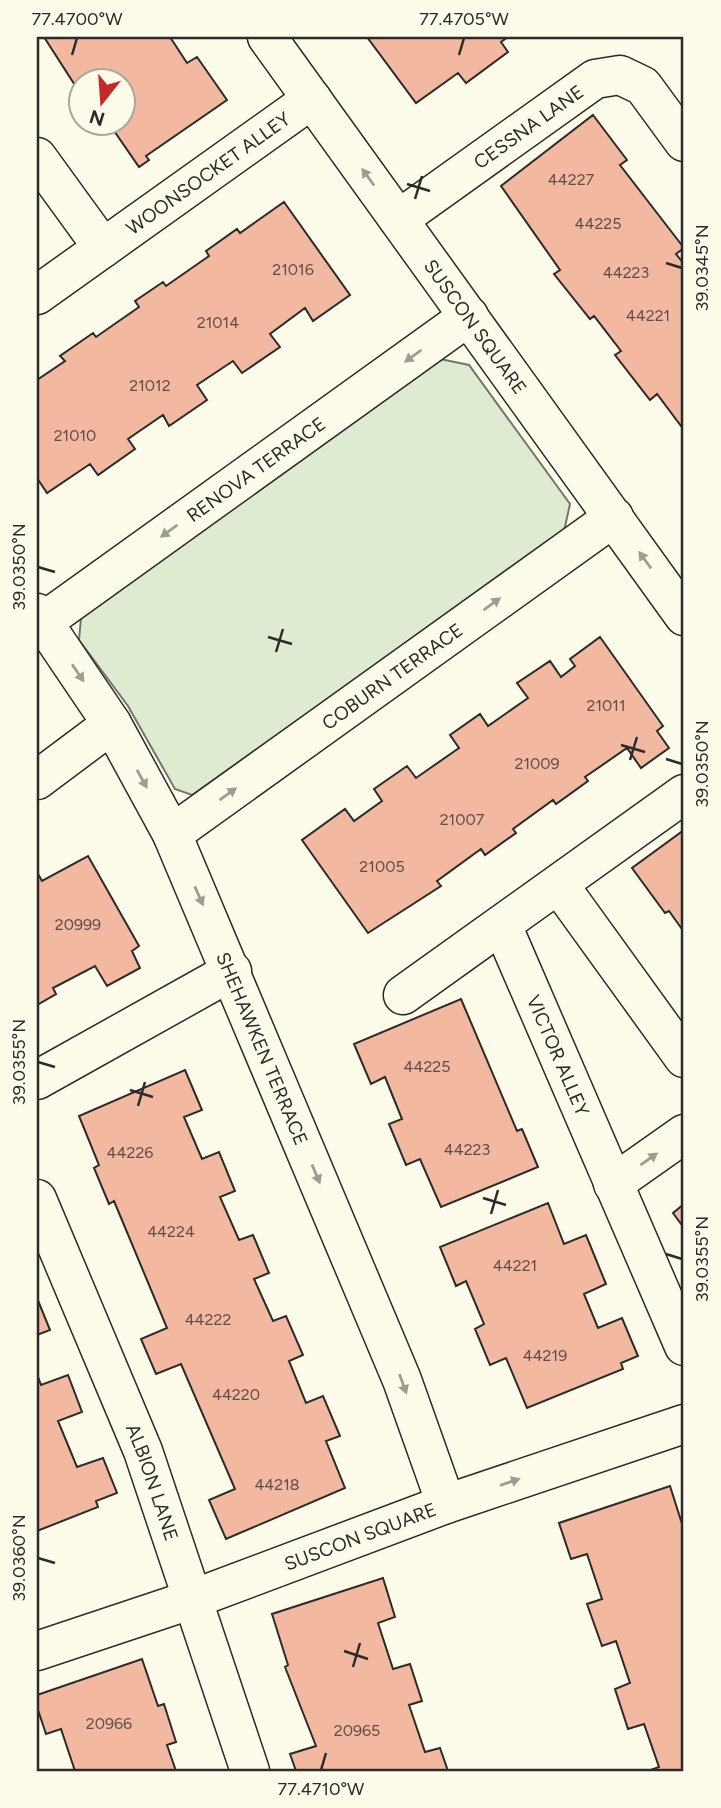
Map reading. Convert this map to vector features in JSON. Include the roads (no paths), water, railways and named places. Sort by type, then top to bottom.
[{"type":"street","name":"SUSCON SQUARE","points":[[267,37],[684,614]]},
{"type":"street","name":"CESSNA LANE","points":[[399,219],[594,79],[621,75],[643,86],[684,142]]},
{"type":"street","name":"WOONSOCKET ALLEY","points":[[37,295],[312,99]]},
{"type":"street","points":[[37,157],[103,248]]},
{"type":"street","name":"RENOVA TERRACE","points":[[40,617],[469,316]]},
{"type":"street","name":"COBURN TERRACE","points":[[172,834],[614,517]]},
{"type":"street","name":"SHEHAWKEN TERRACE","points":[[40,617],[112,724],[172,834],[232,971],[402,1380],[446,1504]]},
{"type":"street","points":[[37,780],[112,724]]},
{"type":"street","points":[[403,996],[684,794]]},
{"type":"street","points":[[559,885],[684,1058]]},
{"type":"street","name":"VICTOR ALLEY","points":[[502,925],[684,1346]]},
{"type":"street","points":[[37,1080],[232,971]]},
{"type":"street","points":[[613,1184],[684,1134]]},
{"type":"street","name":"ALBION LANE","points":[[37,1199],[143,1451],[250,1771]]},
{"type":"street","name":"SUSCON SQUARE","points":[[37,1651],[193,1599],[446,1504],[684,1424]]}]
